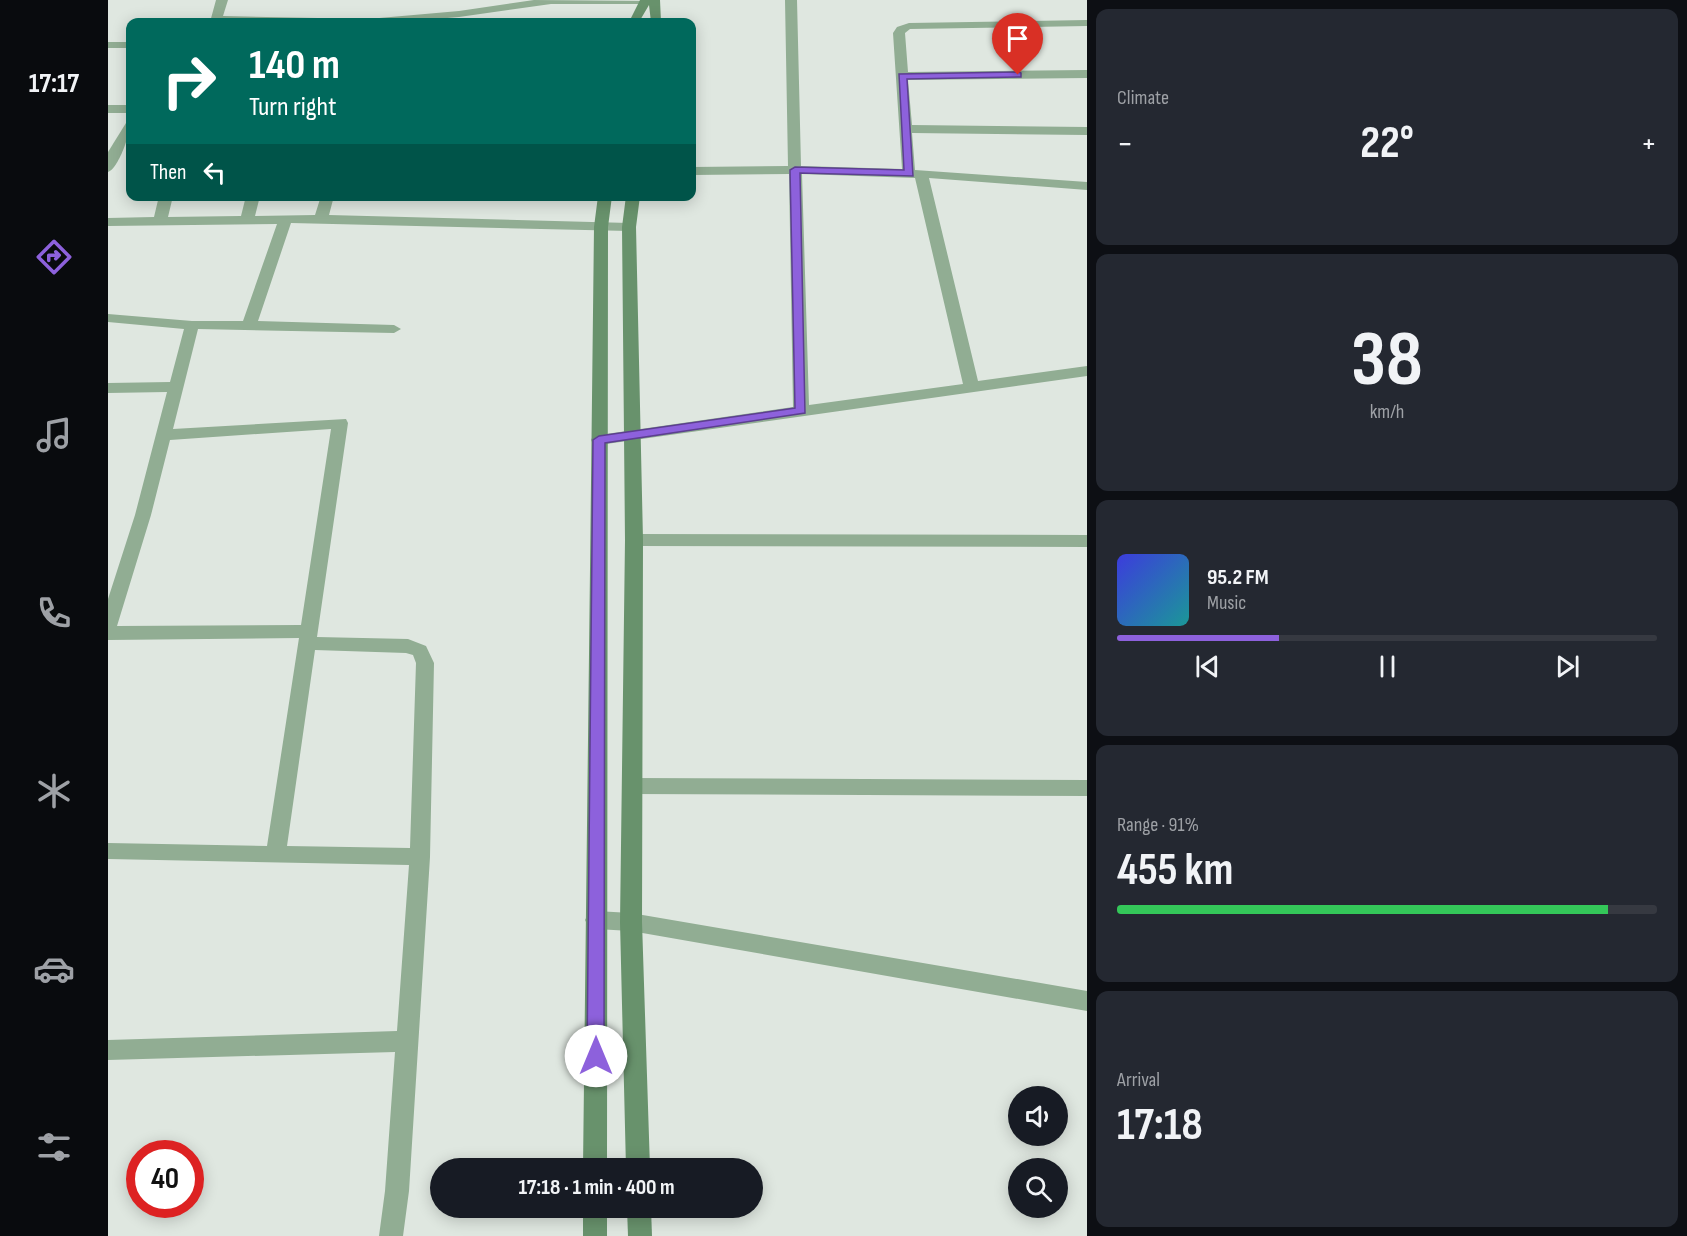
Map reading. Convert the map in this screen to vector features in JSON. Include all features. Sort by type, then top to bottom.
[{"type":"street","points":[[217,18],[222,0]]},
{"type":"street","points":[[414,18],[551,1],[648,0]]},
{"type":"street","points":[[637,18],[648,0]]},
{"type":"street","points":[[648,0],[655,18]]},
{"type":"street","points":[[791,0],[801,411]]},
{"type":"street","points":[[972,387],[915,174],[906,129],[899,33],[901,29],[909,26],[1087,22]]},
{"type":"street","points":[[108,45],[126,45]]},
{"type":"street","points":[[902,76],[1087,74]]},
{"type":"street","points":[[108,109],[126,109]]},
{"type":"street","points":[[906,129],[1087,131]]},
{"type":"street","points":[[108,168],[115,150],[126,132]]},
{"type":"street","points":[[696,171],[795,170],[915,174],[1087,186]]},
{"type":"street","points":[[160,222],[165,201]]},
{"type":"street","points":[[247,220],[252,201]]},
{"type":"street","points":[[321,219],[326,201]]},
{"type":"street","points":[[595,1158],[601,226],[604,201]]},
{"type":"street","points":[[632,201],[629,227],[634,540],[631,922],[638,1158]]},
{"type":"street","points":[[108,222],[321,219],[629,227]]},
{"type":"street","points":[[249,325],[285,220]]},
{"type":"street","points":[[108,318],[192,325],[394,329]]},
{"type":"street","points":[[192,325],[142,515],[108,625],[309,637],[408,646],[420,651],[425,663],[420,857],[397,1191],[391,1236]]},
{"type":"street","points":[[599,440],[1087,371]]},
{"type":"street","points":[[108,388],[175,387]]},
{"type":"street","points":[[163,435],[340,423],[276,854]]},
{"type":"street","points":[[634,540],[1087,541]]},
{"type":"street","points":[[632,786],[1087,788]]},
{"type":"street","points":[[108,851],[420,857]]},
{"type":"street","points":[[596,920],[631,922],[1087,1001]]},
{"type":"street","points":[[108,1050],[407,1041]]},
{"type":"street","points":[[595,1218],[595,1236]]},
{"type":"street","points":[[639,1218],[640,1236]]},
{"type":"route","points":[[596,1056],[599,440],[801,411],[795,170],[909,174],[902,76],[1018,75]]}]
